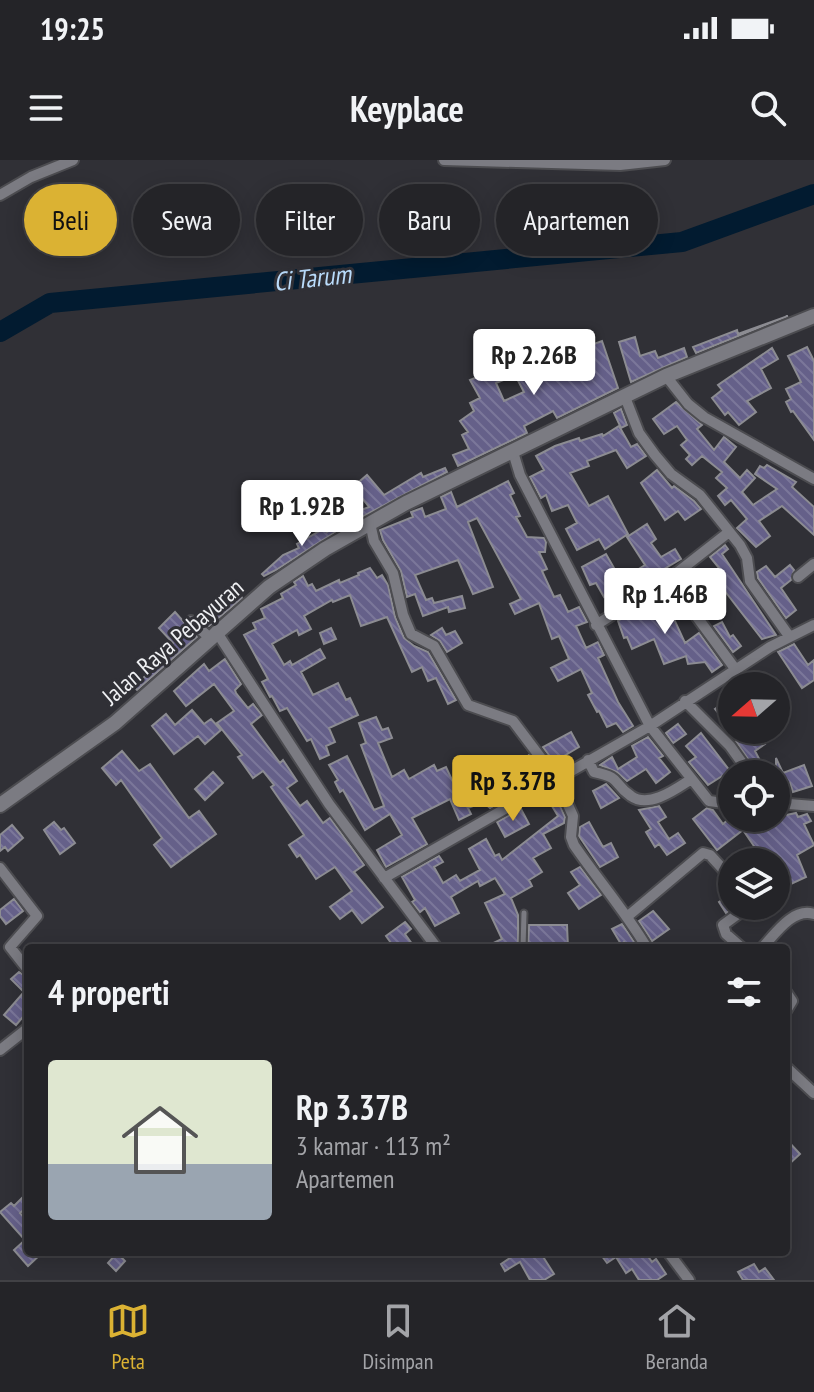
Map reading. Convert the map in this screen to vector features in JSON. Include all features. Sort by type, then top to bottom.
[{"type":"main road","name":"Jalan Raya Pebayuran","points":[[0,805],[115,723],[213,634],[296,568],[370,523],[666,376],[814,316]]},
{"type":"street","points":[[0,195],[40,173],[73,160]]},
{"type":"street","points":[[444,160],[620,165],[665,160]]},
{"type":"street","points":[[666,376],[688,404],[704,417],[814,479]]},
{"type":"street","points":[[625,397],[639,433],[655,455],[671,474],[700,495],[744,552],[747,573],[756,593],[789,636]]},
{"type":"street","points":[[513,452],[520,475],[650,726],[690,780],[709,801],[718,802]]},
{"type":"street","points":[[370,523],[374,541],[393,573],[403,615],[413,637],[427,640],[434,646],[468,705],[513,721],[556,778],[573,816],[571,837],[574,845],[608,894],[628,916],[645,944]]},
{"type":"street","points":[[596,625],[669,579],[729,532]]},
{"type":"street","points":[[798,577],[814,564]]},
{"type":"street","points":[[669,579],[736,670]]},
{"type":"street","points":[[191,621],[213,634],[329,804],[434,944]]},
{"type":"street","points":[[384,878],[650,726],[789,636],[814,625]]},
{"type":"street","points":[[685,701],[740,760]]},
{"type":"street","points":[[588,760],[594,772],[613,777],[638,799],[661,797],[690,780]]},
{"type":"street","points":[[790,804],[814,806]]},
{"type":"street","points":[[628,916],[703,853],[710,855],[718,864]]},
{"type":"street","points":[[0,868],[37,916],[10,947],[24,965]]},
{"type":"street","points":[[766,944],[798,913],[806,911],[814,914]]},
{"type":"street","points":[[730,920],[723,925],[726,934],[737,944]]},
{"type":"street","points":[[0,1050],[24,1031]]},
{"type":"street","points":[[790,1071],[814,1093]]},
{"type":"street","points":[[671,1256],[689,1280]]},
{"type":"lane","points":[[523,944],[524,913]]},
{"type":"building","points":[[788,316],[696,353],[693,347],[737,330],[738,334]]},
{"type":"building","points":[[635,337],[640,356],[655,351],[658,358],[684,348],[687,357],[631,382],[619,342]]},
{"type":"building","points":[[602,341],[618,388],[557,418],[553,411],[524,426],[527,433],[458,466],[453,455],[469,449],[462,435],[468,432],[460,421],[474,411],[470,403],[480,398],[470,380],[501,367],[506,379],[496,383],[504,401],[524,392],[514,373],[556,353],[558,357]]},
{"type":"building","points":[[807,347],[814,361],[814,440],[786,402],[791,399],[786,389],[801,382],[788,356]]},
{"type":"building","points":[[772,348],[778,359],[761,369],[771,388],[747,401],[756,412],[739,425],[728,412],[725,415],[712,398],[722,390],[718,385]]},
{"type":"building","points":[[676,402],[702,425],[697,429],[714,450],[724,437],[736,447],[724,462],[740,478],[747,470],[755,478],[742,492],[753,505],[777,489],[755,474],[760,466],[764,468],[767,465],[796,482],[792,487],[814,507],[814,535],[782,506],[759,521],[770,536],[756,547],[737,528],[747,519],[731,500],[725,505],[718,496],[727,488],[716,478],[722,472],[702,456],[692,465],[686,459],[690,455],[681,445],[687,440],[677,426],[664,434],[653,419]]},
{"type":"building","points":[[621,409],[627,425],[621,428],[614,413]]},
{"type":"building","points":[[619,426],[631,447],[637,444],[646,456],[627,468],[616,450],[587,461],[589,466],[570,473],[589,506],[608,496],[628,534],[605,549],[599,539],[577,550],[566,529],[577,523],[568,505],[552,511],[546,495],[541,498],[530,477],[544,470],[536,456],[579,438],[580,441],[603,436]]},
{"type":"building","points":[[445,468],[447,472],[358,519],[356,512],[369,507],[353,487],[367,475],[384,495],[421,473],[423,477]]},
{"type":"building","points":[[657,470],[672,488],[674,486],[701,509],[685,520],[678,511],[665,520],[641,483]]},
{"type":"building","points":[[508,481],[514,493],[510,495],[520,516],[516,517],[527,537],[544,538],[546,542],[545,552],[539,552],[547,569],[542,571],[554,597],[560,595],[568,612],[579,607],[587,622],[576,626],[586,648],[598,642],[604,655],[598,658],[633,726],[623,732],[616,723],[607,727],[597,712],[588,695],[592,693],[581,669],[558,681],[551,668],[569,659],[559,636],[552,639],[539,603],[515,614],[510,604],[521,599],[477,518],[468,522],[493,587],[473,594],[458,560],[415,575],[426,600],[432,598],[434,603],[462,596],[465,608],[449,612],[448,607],[423,616],[415,594],[407,597],[401,571],[380,530],[413,517],[411,512],[422,508],[425,517],[446,509],[441,497],[451,492],[457,507]]},
{"type":"building","points":[[341,523],[343,527],[276,570],[264,576],[262,574],[283,555],[299,548],[297,544]]},
{"type":"building","points":[[647,524],[656,539],[651,543],[661,557],[675,549],[681,559],[615,598],[611,592],[604,597],[596,583],[590,585],[582,567],[606,554],[618,575],[626,571],[629,575],[645,565],[627,537]]},
{"type":"building","points":[[725,545],[728,549],[722,554],[776,635],[762,639],[724,590],[699,607],[680,580],[694,569],[701,581],[719,568],[710,557]]},
{"type":"building","points":[[790,565],[794,570],[791,580],[781,588],[796,610],[786,618],[757,572],[766,566],[775,577]]},
{"type":"building","points":[[370,568],[377,578],[382,575],[388,585],[395,617],[404,638],[428,652],[456,700],[448,704],[436,678],[428,681],[422,667],[412,672],[387,617],[361,626],[350,595],[332,600],[304,616],[311,629],[299,635],[297,630],[272,644],[284,665],[290,661],[292,665],[320,649],[325,658],[301,672],[313,695],[338,683],[358,715],[329,728],[335,742],[326,746],[329,755],[320,759],[311,739],[307,741],[287,708],[280,711],[270,697],[262,682],[268,679],[244,635],[256,629],[253,623],[265,618],[261,609],[283,598],[281,594],[296,585],[294,582],[303,576],[308,586],[312,584],[316,591]]},
{"type":"building","points":[[238,590],[242,598],[209,626],[199,618],[213,604],[217,608]]},
{"type":"building","points":[[653,598],[658,613],[669,608],[685,643],[699,633],[722,665],[712,672],[705,662],[688,664],[686,656],[664,664],[654,639],[632,649],[618,621]]},
{"type":"building","points":[[175,612],[197,637],[137,690],[135,688],[173,643],[159,628]]},
{"type":"building","points":[[722,622],[730,637],[733,635],[741,646],[733,652],[714,626]]},
{"type":"building","points":[[331,628],[336,639],[324,644],[320,633]]},
{"type":"building","points":[[442,628],[446,635],[455,631],[462,643],[447,652],[440,641],[431,635]]},
{"type":"building","points":[[794,644],[808,665],[814,660],[814,680],[802,688],[778,652]]},
{"type":"building","points":[[225,659],[241,684],[236,693],[248,708],[253,704],[262,715],[251,724],[297,781],[287,788],[300,806],[307,801],[323,823],[330,818],[364,865],[354,872],[383,907],[362,923],[352,910],[340,919],[330,907],[352,891],[335,867],[316,879],[289,845],[304,835],[271,787],[274,785],[263,771],[253,778],[238,757],[242,755],[217,723],[234,711],[214,684],[186,706],[174,691],[204,664],[209,671]]},
{"type":"building","points":[[192,710],[204,724],[211,719],[221,730],[205,744],[198,736],[174,754],[152,726],[166,714],[175,725]]},
{"type":"building","points":[[376,717],[382,730],[388,728],[392,738],[378,743],[392,777],[404,770],[409,779],[434,765],[437,771],[446,767],[462,801],[479,793],[476,788],[497,778],[508,798],[490,808],[483,802],[468,808],[471,814],[459,820],[450,799],[412,818],[427,844],[386,867],[377,850],[402,835],[390,814],[365,830],[343,790],[340,792],[335,782],[338,780],[329,765],[347,756],[374,810],[384,806],[361,745],[366,743],[359,723]]},
{"type":"building","points":[[678,724],[686,734],[673,743],[666,733]]},
{"type":"building","points":[[571,732],[579,747],[554,762],[543,747]]},
{"type":"building","points":[[701,733],[722,760],[718,760],[718,779],[708,785],[689,762],[696,757],[686,746]]},
{"type":"building","points":[[648,737],[663,756],[659,758],[670,772],[656,783],[646,769],[627,781],[617,772],[600,765],[612,757],[618,769],[637,757],[632,746]]},
{"type":"building","points":[[738,744],[765,744],[755,751],[760,760],[749,760]]},
{"type":"building","points":[[122,751],[139,771],[150,764],[189,818],[199,811],[216,834],[171,867],[154,845],[162,838],[121,780],[116,785],[102,768]]},
{"type":"building","points":[[529,755],[540,771],[529,777],[519,764]]},
{"type":"building","points":[[502,759],[508,769],[491,780],[485,769]]},
{"type":"building","points":[[804,765],[812,786],[793,792],[790,770]]},
{"type":"building","points":[[213,772],[223,783],[205,800],[195,789]]},
{"type":"building","points":[[606,784],[619,798],[601,808],[593,791]]},
{"type":"building","points":[[556,797],[565,817],[564,823],[543,834],[551,848],[533,858],[542,872],[529,880],[532,886],[511,898],[518,915],[518,944],[491,944],[502,939],[485,903],[505,894],[495,878],[480,886],[478,881],[451,897],[459,913],[435,926],[425,908],[420,912],[412,902],[415,900],[402,877],[439,856],[443,862],[434,867],[443,883],[456,875],[460,881],[480,870],[469,849],[486,839],[495,856],[499,854],[502,860],[558,816],[549,801]]},
{"type":"building","points":[[659,806],[666,817],[658,822],[669,839],[678,833],[685,843],[667,855],[659,844],[655,847],[646,832],[651,829],[639,810]]},
{"type":"building","points":[[707,808],[718,817],[718,832],[740,832],[717,850],[693,819]]},
{"type":"building","points":[[521,809],[529,824],[505,837],[497,822]]},
{"type":"building","points":[[796,813],[798,817],[807,814],[811,821],[804,824],[814,845],[797,855],[806,877],[791,884],[790,848],[755,848],[744,832],[790,832],[790,814]]},
{"type":"building","points":[[54,822],[61,830],[64,828],[75,843],[60,854],[44,830]]},
{"type":"building","points":[[589,822],[603,847],[611,843],[618,857],[600,867],[579,836],[580,827]]},
{"type":"building","points":[[12,825],[23,838],[8,851],[5,847],[0,851],[0,835]]},
{"type":"building","points":[[580,867],[601,895],[579,909],[568,893],[580,885],[571,872]]},
{"type":"building","points":[[14,899],[23,911],[6,924],[0,910]]},
{"type":"building","points":[[653,911],[669,929],[652,941],[639,921]]},
{"type":"building","points":[[405,922],[411,929],[405,934],[412,944],[389,944],[386,936]]},
{"type":"building","points":[[622,924],[635,944],[621,944],[612,929]]},
{"type":"building","points":[[529,925],[567,925],[568,944],[528,944]]},
{"type":"building","points":[[19,972],[24,975],[24,992],[11,979]]},
{"type":"building","points":[[24,992],[24,1016],[16,1025],[4,1015]]},
{"type":"building","points":[[790,1143],[800,1154],[790,1163]]},
{"type":"building","points":[[24,1196],[24,1210],[20,1213],[24,1218],[24,1239],[0,1212],[11,1203],[14,1206]]},
{"type":"building","points":[[24,1241],[24,1256],[39,1256],[28,1266],[14,1250]]},
{"type":"building","points":[[114,1256],[120,1256],[125,1261],[116,1271],[108,1263]]},
{"type":"building","points":[[513,1256],[543,1256],[554,1274],[544,1280],[530,1280],[520,1262],[505,1271],[501,1264]]},
{"type":"building","points":[[602,1256],[648,1256],[652,1262],[656,1259],[666,1274],[657,1280],[639,1280],[632,1269],[626,1273],[616,1257],[607,1263]]},
{"type":"building","points":[[754,1264],[759,1272],[765,1268],[774,1280],[743,1280],[738,1272]]},
{"type":"waterway","name":"Ci Tarum","points":[[0,332],[50,303],[682,242],[814,194]]}]
